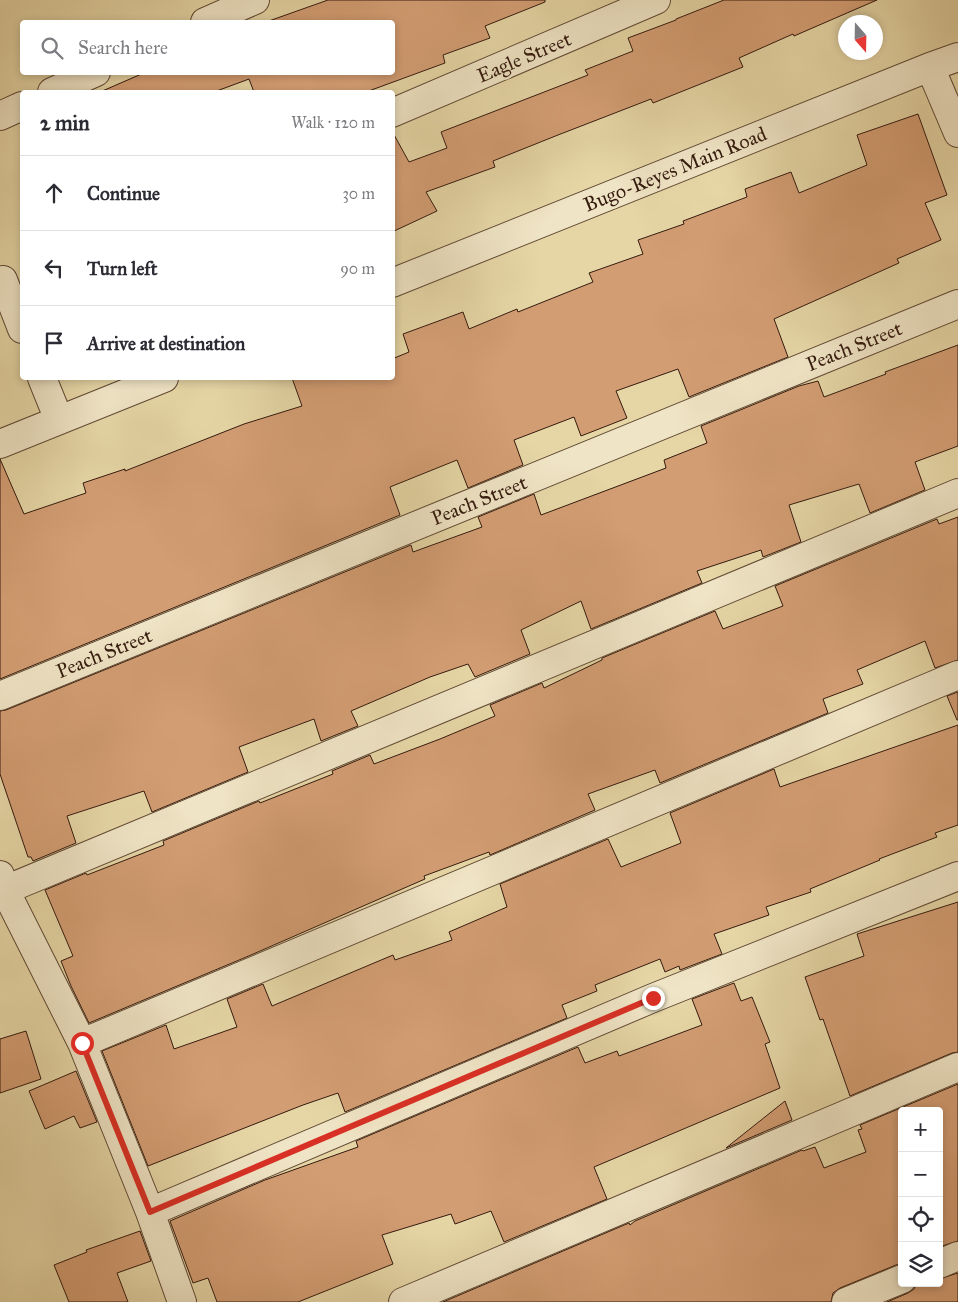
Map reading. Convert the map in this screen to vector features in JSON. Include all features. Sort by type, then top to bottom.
[{"type":"street","points":[[209,20],[254,0]]},
{"type":"street","name":"Eagle Street","points":[[395,112],[656,0]]},
{"type":"street","name":"Bugo-Reyes Main Road","points":[[395,282],[958,57]]},
{"type":"street","points":[[930,67],[958,133]]},
{"type":"street","points":[[56,90],[89,75]]},
{"type":"street","points":[[0,116],[20,107]]},
{"type":"street","points":[[8,278],[20,322]]},
{"type":"street","name":"Peach Street","points":[[0,696],[958,304]]},
{"type":"street","points":[[43,380],[59,420]]},
{"type":"street","points":[[2,436],[59,420],[159,380]]},
{"type":"street","points":[[182,1302],[150,1212],[82,1043],[2,882],[958,493]]},
{"type":"street","points":[[82,1043],[958,675]]},
{"type":"street","points":[[150,1212],[653,998],[958,876]]},
{"type":"street","points":[[403,1302],[958,1068]]},
{"type":"street","points":[[943,1262],[958,1256]]},
{"type":"street","points":[[846,1302],[898,1281]]},
{"type":"building","points":[[328,0],[545,0],[545,2],[485,26],[490,38],[443,55],[445,63],[371,90],[253,90],[249,79],[219,90],[105,90],[139,75],[395,75],[395,20],[272,20]]},
{"type":"building","points":[[724,0],[877,0],[739,58],[743,67],[653,103],[651,99],[558,135],[493,161],[495,167],[426,192],[437,211],[395,231],[395,136],[409,162],[447,148],[441,132],[588,75],[585,70],[633,51],[628,38]]},
{"type":"building","points":[[918,114],[947,195],[925,203],[941,240],[897,259],[899,263],[774,319],[788,357],[689,397],[678,369],[616,391],[627,418],[581,436],[574,417],[514,440],[523,465],[468,488],[457,460],[390,487],[400,515],[0,679],[0,459],[24,514],[86,493],[83,483],[125,469],[125,471],[244,424],[302,406],[293,380],[395,380],[395,358],[409,352],[403,334],[463,312],[469,329],[517,309],[518,312],[593,282],[589,273],[643,254],[638,240],[684,224],[683,221],[747,197],[745,189],[791,172],[799,193],[867,165],[857,135]]},
{"type":"building","points":[[958,345],[958,446],[915,462],[925,490],[870,513],[859,484],[789,505],[801,542],[763,557],[761,550],[697,571],[702,583],[591,629],[581,601],[521,630],[530,654],[475,677],[468,664],[430,677],[351,711],[358,726],[321,741],[314,719],[239,747],[248,772],[152,812],[144,791],[67,816],[76,843],[33,861],[31,857],[28,857],[0,774],[0,711],[411,545],[413,552],[482,527],[478,517],[534,494],[541,515],[666,468],[664,460],[707,443],[701,426],[799,386],[818,381],[824,397]]},
{"type":"building","points":[[958,517],[958,660],[935,668],[925,641],[857,670],[863,684],[823,699],[828,713],[660,783],[655,770],[588,794],[595,810],[490,855],[489,852],[424,876],[425,879],[89,1023],[61,961],[73,956],[45,890],[164,845],[163,841],[259,801],[260,803],[333,774],[332,771],[370,755],[374,764],[440,739],[495,716],[490,705],[542,683],[544,688],[602,660],[602,658],[715,611],[723,629],[783,606],[775,586],[937,519],[939,524]]},
{"type":"building","points":[[958,692],[958,720],[957,720],[947,696]]},
{"type":"building","points":[[958,725],[958,825],[935,833],[937,837],[879,859],[810,889],[811,892],[766,907],[769,915],[714,934],[722,954],[680,970],[679,966],[665,972],[660,959],[595,985],[597,991],[562,1005],[567,1018],[345,1112],[338,1093],[148,1166],[102,1051],[166,1025],[174,1049],[237,1027],[227,999],[263,984],[272,1006],[393,955],[395,960],[452,940],[449,932],[507,907],[500,884],[608,839],[621,867],[681,843],[670,813],[774,769],[780,787]]},
{"type":"building","points":[[958,902],[958,1052],[850,1096],[823,1019],[820,1020],[805,977],[864,956],[857,934]]},
{"type":"building","points":[[734,983],[741,1001],[752,997],[770,1042],[765,1044],[780,1088],[594,1167],[607,1199],[504,1242],[491,1211],[455,1224],[451,1214],[382,1235],[393,1264],[298,1302],[217,1302],[208,1278],[193,1283],[170,1221],[265,1180],[358,1147],[356,1141],[578,1047],[585,1063],[617,1051],[619,1056],[702,1025],[692,999]]},
{"type":"building","points":[[26,1031],[41,1079],[0,1093],[0,1039]]},
{"type":"building","points":[[76,1071],[97,1122],[80,1128],[74,1116],[45,1129],[29,1091]]},
{"type":"building","points":[[958,1084],[958,1241],[943,1246],[943,1107],[903,1107]]},
{"type":"building","points":[[785,1101],[792,1120],[726,1148]]},
{"type":"building","points":[[898,1109],[898,1265],[840,1288],[833,1293],[831,1302],[443,1302],[629,1223],[630,1225],[635,1221],[802,1150],[815,1147],[824,1168],[866,1152],[858,1130],[862,1129],[860,1125]]},
{"type":"building","points":[[140,1231],[151,1261],[117,1273],[128,1302],[69,1302],[54,1265],[87,1252],[86,1250]]},
{"type":"building","points":[[958,1273],[958,1302],[887,1302],[908,1293],[915,1287],[943,1287],[943,1278]]},
{"type":"route","points":[[82,1043],[150,1212],[653,998]]}]
